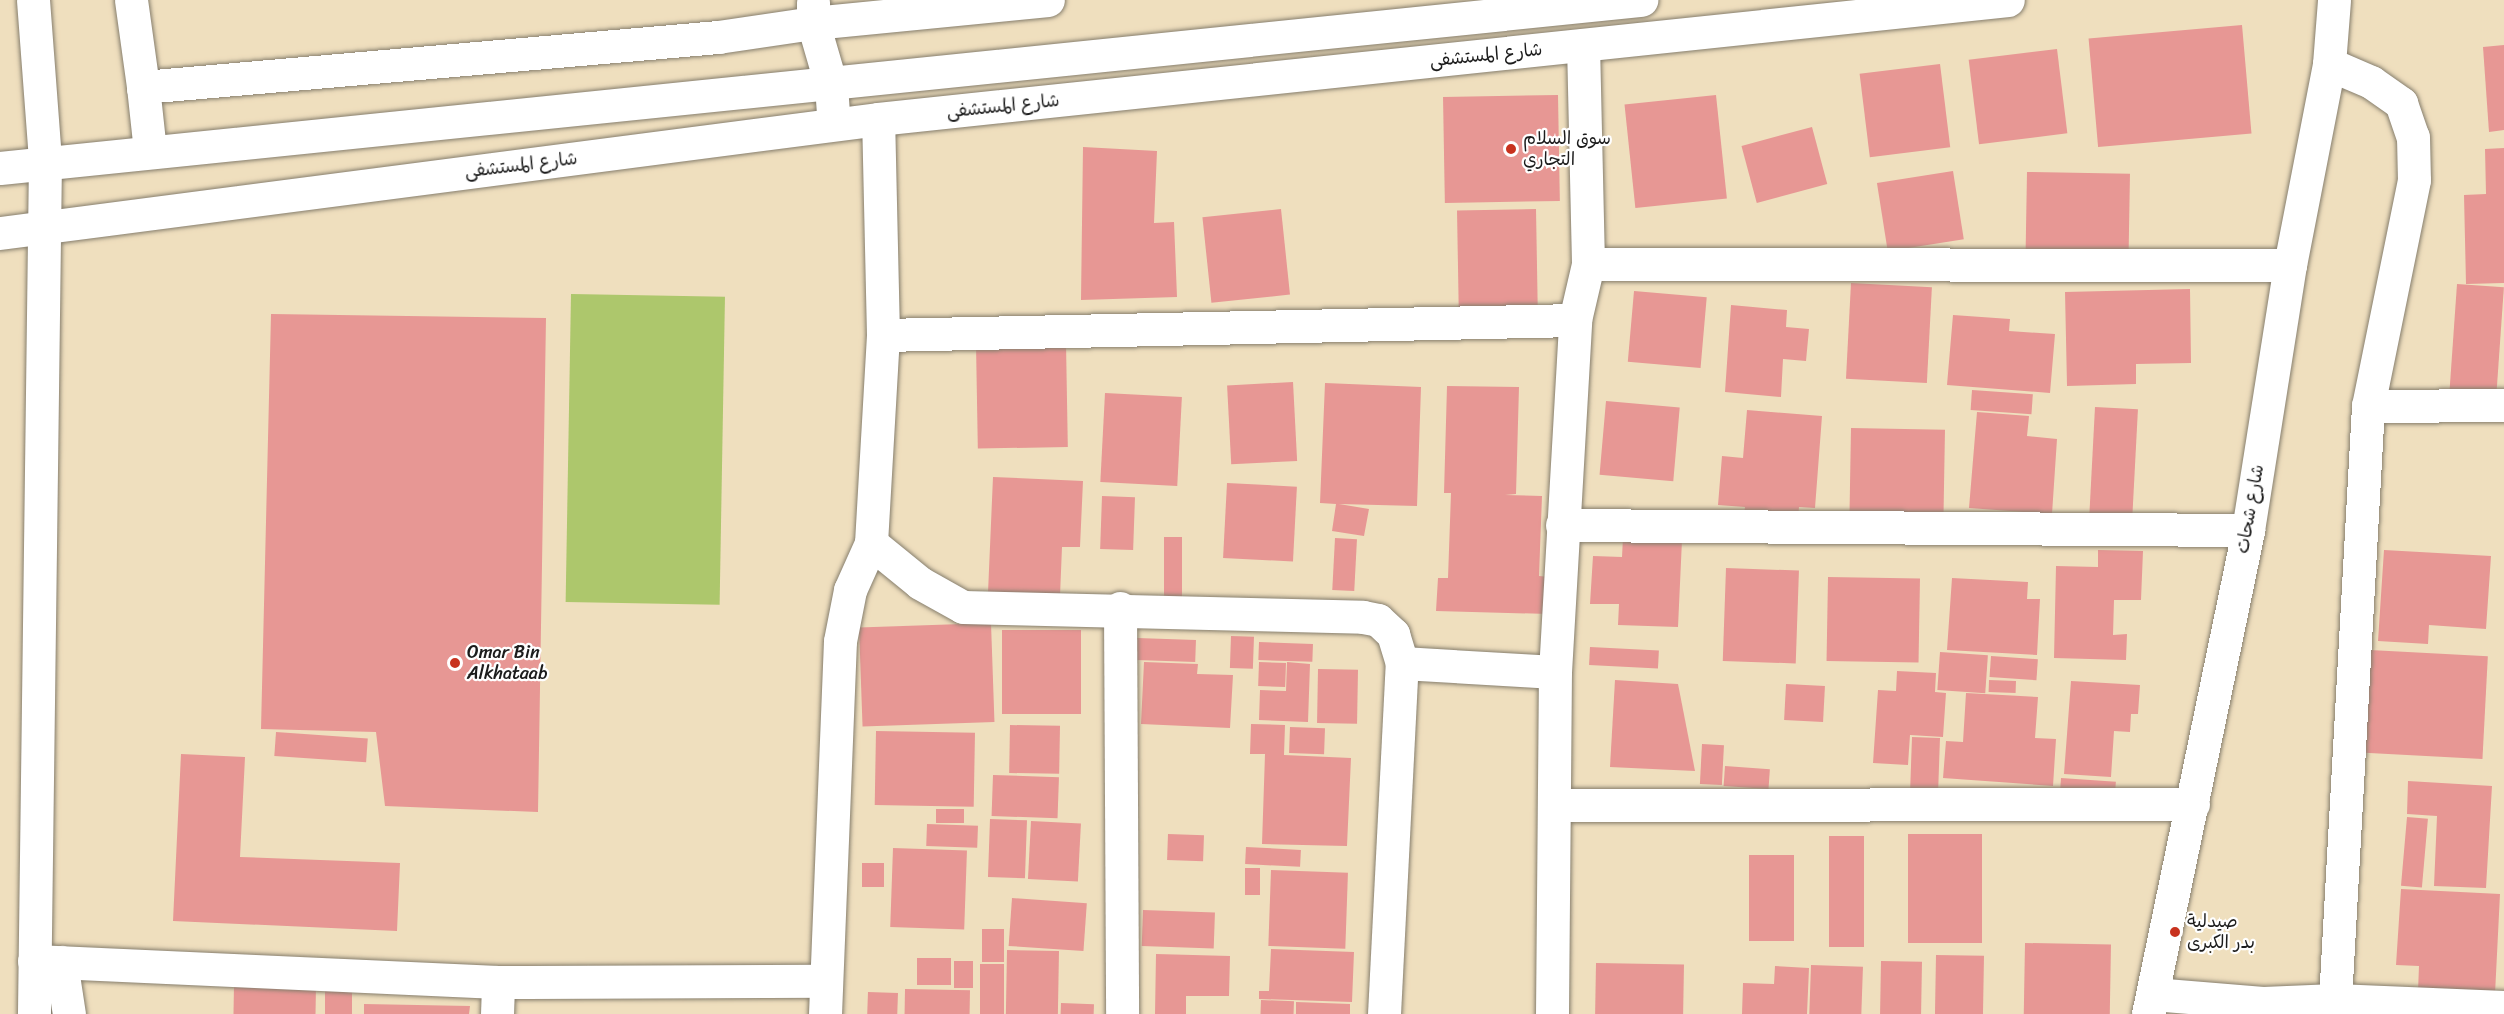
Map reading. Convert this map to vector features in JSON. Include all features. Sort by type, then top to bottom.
[{"type":"street","points":[[33,0],[45,160],[47,962],[34,1014]]},
{"type":"street","points":[[131,0],[150,151]]},
{"type":"street","points":[[143,87],[718,37],[813,12],[1048,0]]},
{"type":"street","name":"شارع المستشفى","points":[[0,168],[45,160],[831,85],[1641,0]]},
{"type":"street","name":"شارع المستشفى","points":[[0,233],[834,124],[2008,0]]},
{"type":"street","name":"شارع شحات","points":[[2151,1004],[2248,530],[2290,265],[2329,64],[2334,0]]},
{"type":"street","points":[[813,12],[831,85],[834,124]]},
{"type":"street","points":[[1552,1014],[1555,672],[1562,525],[1575,320],[1588,264],[1583,45]]},
{"type":"street","points":[[2329,64],[2371,82],[2401,103],[2413,137],[2414,180],[2367,406],[2335,1000]]},
{"type":"street","points":[[825,1014],[840,641],[850,590],[871,543],[884,335],[878,119]]},
{"type":"street","points":[[1588,264],[2290,265]]},
{"type":"street","points":[[884,335],[1575,320]]},
{"type":"street","points":[[2367,406],[2504,405]]},
{"type":"street","points":[[1562,525],[2248,530]]},
{"type":"street","points":[[871,543],[920,583],[963,607],[1120,608],[1363,617],[1378,620],[1393,634],[1402,663],[1384,1014]]},
{"type":"street","points":[[1120,608],[1122,1014]]},
{"type":"street","points":[[1402,663],[1555,672]]},
{"type":"street","points":[[1555,805],[2193,804]]},
{"type":"street","points":[[47,962],[498,982],[826,981]]},
{"type":"street","points":[[47,962],[69,1014]]},
{"type":"street","points":[[497,1014],[498,982]]},
{"type":"street","points":[[2151,1004],[2263,1008],[2335,1000],[2504,1007]]},
{"type":"green space","points":[[571,294],[725,297],[720,605],[566,602]]},
{"type":"building","points":[[2242,25],[2251,134],[2098,147],[2089,38]]},
{"type":"building","points":[[2504,45],[2504,130],[2489,132],[2483,47]]},
{"type":"building","points":[[2057,49],[2067,133],[1979,144],[1969,60]]},
{"type":"building","points":[[1940,64],[1950,147],[1870,157],[1860,74]]},
{"type":"building","points":[[1558,95],[1560,201],[1445,203],[1443,97]]},
{"type":"building","points":[[1716,95],[1727,198],[1635,208],[1625,105]]},
{"type":"building","points":[[1812,127],[1827,184],[1757,203],[1741,146]]},
{"type":"building","points":[[1083,147],[1157,151],[1154,223],[1174,222],[1177,297],[1081,300]]},
{"type":"building","points":[[2504,148],[2504,283],[2466,284],[2464,195],[2486,194],[2485,149]]},
{"type":"building","points":[[1953,171],[1964,239],[1888,251],[1877,183]]},
{"type":"building","points":[[2027,172],[2130,174],[2129,256],[2026,254]]},
{"type":"building","points":[[1281,209],[1290,295],[1211,303],[1202,217]]},
{"type":"building","points":[[1536,209],[1538,309],[1459,310],[1457,210]]},
{"type":"building","points":[[1851,283],[1932,287],[1927,383],[1846,379]]},
{"type":"building","points":[[2457,284],[2504,287],[2496,393],[2450,390]]},
{"type":"building","points":[[2190,289],[2191,363],[2136,364],[2136,384],[2067,386],[2065,292]]},
{"type":"building","points":[[1634,291],[1707,297],[1701,368],[1628,362]]},
{"type":"building","points":[[1731,305],[1787,310],[1786,327],[1809,329],[1806,361],[1783,359],[1781,397],[1725,392]]},
{"type":"building","points":[[271,314],[546,318],[538,812],[385,806],[376,732],[261,729]]},
{"type":"building","points":[[1953,315],[2010,319],[2009,331],[2055,334],[2050,393],[1947,385]]},
{"type":"building","points":[[1066,343],[1068,447],[978,449],[976,345]]},
{"type":"building","points":[[1293,382],[1297,461],[1231,464],[1227,385]]},
{"type":"building","points":[[1325,383],[1421,387],[1417,506],[1339,504],[1369,509],[1364,536],[1332,531],[1336,504],[1320,503]]},
{"type":"building","points":[[1447,386],[1519,387],[1516,494],[1505,495],[1542,496],[1539,576],[1550,577],[1549,614],[1436,611],[1438,578],[1448,578],[1451,493],[1444,493]]},
{"type":"building","points":[[1972,390],[2033,394],[2031,414],[1971,410]]},
{"type":"building","points":[[1105,393],[1182,397],[1177,486],[1100,482]]},
{"type":"building","points":[[1606,401],[1680,407],[1673,481],[1600,475]]},
{"type":"building","points":[[2095,407],[2138,409],[2132,517],[2089,515]]},
{"type":"building","points":[[1747,410],[1822,416],[1815,508],[1799,507],[1798,518],[1744,514],[1745,507],[1718,505],[1722,456],[1743,458]]},
{"type":"building","points":[[1977,412],[2029,416],[2027,436],[2057,439],[2052,514],[1969,508]]},
{"type":"building","points":[[1851,428],[1945,430],[1943,518],[1849,516]]},
{"type":"building","points":[[993,477],[1083,481],[1080,547],[1062,547],[1060,596],[988,593]]},
{"type":"building","points":[[1227,483],[1297,487],[1293,562],[1223,558]]},
{"type":"building","points":[[1102,496],[1135,497],[1133,550],[1100,549]]},
{"type":"building","points":[[1164,537],[1182,537],[1182,597],[1164,597]]},
{"type":"building","points":[[1623,537],[1682,540],[1678,627],[1618,625],[1619,604],[1590,604],[1593,556],[1622,557]]},
{"type":"building","points":[[1335,538],[1357,539],[1354,591],[1332,590]]},
{"type":"building","points":[[2098,550],[2143,551],[2141,600],[2114,600],[2113,635],[2127,634],[2126,660],[2054,658],[2056,566],[2098,567]]},
{"type":"building","points":[[2384,550],[2491,556],[2486,629],[2429,625],[2428,644],[2378,641]]},
{"type":"building","points":[[1726,568],[1799,571],[1796,663],[1723,661]]},
{"type":"building","points":[[1828,577],[1920,579],[1919,663],[1827,661]]},
{"type":"building","points":[[1952,578],[2028,582],[2027,599],[2040,599],[2037,655],[1947,650]]},
{"type":"building","points":[[991,623],[994,722],[863,727],[859,628]]},
{"type":"building","points":[[1002,630],[1081,630],[1081,714],[1002,714]]},
{"type":"building","points":[[1231,636],[1254,637],[1253,669],[1230,668]]},
{"type":"building","points":[[1137,638],[1196,640],[1195,662],[1136,660]]},
{"type":"building","points":[[1259,642],[1313,644],[1312,662],[1258,660]]},
{"type":"building","points":[[1590,647],[1659,651],[1658,669],[1589,665]]},
{"type":"building","points":[[2370,650],[2488,656],[2482,759],[2365,753]]},
{"type":"building","points":[[1940,652],[1988,655],[1985,693],[1937,690]]},
{"type":"building","points":[[1991,656],[2038,659],[2036,680],[1990,677]]},
{"type":"building","points":[[1144,662],[1198,664],[1197,674],[1233,675],[1230,728],[1141,724]]},
{"type":"building","points":[[1259,662],[1286,663],[1285,687],[1258,686]]},
{"type":"building","points":[[1287,662],[1310,664],[1308,722],[1259,720],[1260,690],[1286,691]]},
{"type":"building","points":[[1318,669],[1358,670],[1357,724],[1317,723]]},
{"type":"building","points":[[1897,671],[1936,673],[1935,692],[1946,693],[1943,737],[1910,735],[1908,765],[1873,763],[1878,690],[1896,691]]},
{"type":"building","points":[[1615,680],[1678,684],[1695,771],[1610,767]]},
{"type":"building","points":[[1989,680],[2016,681],[2016,693],[1989,692]]},
{"type":"building","points":[[2071,681],[2140,685],[2138,714],[2131,714],[2130,732],[2114,731],[2111,777],[2064,774]]},
{"type":"building","points":[[1786,684],[1825,686],[1823,722],[1784,720]]},
{"type":"building","points":[[1966,693],[2038,697],[2035,738],[2056,739],[2053,786],[1943,778],[1946,741],[1963,742]]},
{"type":"building","points":[[1251,724],[1285,725],[1284,755],[1351,758],[1347,846],[1262,844],[1265,754],[1250,754]]},
{"type":"building","points":[[1010,725],[1060,726],[1059,774],[1009,773]]},
{"type":"building","points":[[1290,727],[1325,728],[1324,754],[1289,753]]},
{"type":"building","points":[[876,731],[975,733],[974,807],[875,805]]},
{"type":"building","points":[[276,732],[368,738],[366,762],[274,756]]},
{"type":"building","points":[[1912,737],[1940,738],[1938,790],[1910,789]]},
{"type":"building","points":[[1702,744],[1724,745],[1722,785],[1700,784]]},
{"type":"building","points":[[181,754],[245,757],[240,857],[400,863],[397,931],[173,921]]},
{"type":"building","points":[[1725,766],[1770,769],[1768,789],[1724,786]]},
{"type":"building","points":[[993,775],[1059,777],[1058,818],[992,816]]},
{"type":"building","points":[[2061,778],[2116,782],[2115,799],[2060,795]]},
{"type":"building","points":[[2408,781],[2492,786],[2486,888],[2434,886],[2437,816],[2407,814]]},
{"type":"building","points":[[936,809],[964,809],[964,823],[936,823]]},
{"type":"building","points":[[2407,817],[2428,819],[2422,888],[2401,886]]},
{"type":"building","points":[[990,819],[1027,820],[1025,878],[988,877]]},
{"type":"building","points":[[1031,821],[1081,824],[1078,882],[1028,879]]},
{"type":"building","points":[[927,824],[978,826],[977,848],[926,846]]},
{"type":"building","points":[[1168,834],[1204,835],[1203,861],[1167,860]]},
{"type":"building","points":[[1908,834],[1982,834],[1982,943],[1908,943]]},
{"type":"building","points":[[1829,836],[1864,836],[1864,947],[1829,947]]},
{"type":"building","points":[[1246,847],[1301,850],[1300,867],[1245,864]]},
{"type":"building","points":[[893,848],[967,851],[964,930],[890,927]]},
{"type":"building","points":[[1749,855],[1794,855],[1794,941],[1749,941]]},
{"type":"building","points":[[862,863],[884,863],[884,887],[862,887]]},
{"type":"building","points":[[1245,868],[1260,868],[1260,895],[1245,895]]},
{"type":"building","points":[[1271,870],[1348,873],[1345,949],[1268,946]]},
{"type":"building","points":[[2401,889],[2500,894],[2495,994],[2418,991],[2419,966],[2396,965]]},
{"type":"building","points":[[1012,898],[1087,903],[1083,951],[1009,946]]},
{"type":"building","points":[[1143,910],[1215,913],[1214,948],[1142,946]]},
{"type":"building","points":[[982,929],[1004,929],[1004,962],[982,962]]},
{"type":"building","points":[[2025,943],[2111,945],[2110,1014],[2024,1014]]},
{"type":"building","points":[[1271,949],[1354,952],[1352,1002],[1259,999],[1259,991],[1269,991]]},
{"type":"building","points":[[1007,950],[1059,951],[1058,1014],[1006,1014]]},
{"type":"building","points":[[1156,954],[1230,956],[1229,996],[1186,996],[1186,1014],[1155,1014]]},
{"type":"building","points":[[1936,955],[1984,956],[1983,1014],[1935,1014]]},
{"type":"building","points":[[917,958],[951,958],[951,985],[917,985]]},
{"type":"building","points":[[954,961],[973,961],[973,988],[954,988]]},
{"type":"building","points":[[1881,961],[1922,962],[1921,1014],[1880,1014]]},
{"type":"building","points":[[1596,963],[1684,965],[1683,1014],[1595,1014]]},
{"type":"building","points":[[980,964],[1004,964],[1004,1014],[980,1014]]},
{"type":"building","points":[[1811,965],[1863,967],[1861,1014],[1809,1014]]},
{"type":"building","points":[[1775,966],[1809,968],[1807,1014],[1742,1014],[1743,983],[1774,984]]},
{"type":"building","points":[[234,985],[316,986],[316,1014],[233,1014]]},
{"type":"building","points":[[325,988],[352,988],[352,1014],[325,1014]]},
{"type":"building","points":[[905,989],[970,990],[970,1014],[905,1014]]},
{"type":"building","points":[[868,992],[898,993],[897,1014],[867,1014]]},
{"type":"building","points":[[1261,1000],[1294,1001],[1294,1014],[1261,1014]]},
{"type":"building","points":[[1296,1002],[1350,1004],[1350,1014],[1296,1014]]},
{"type":"building","points":[[1061,1003],[1094,1004],[1094,1014],[1061,1014]]},
{"type":"building","points":[[364,1004],[470,1006],[469,1014],[364,1014]]},
{"type":"place","name":"سوق السلام التجاري","points":[[1511,149]]},
{"type":"place","name":"Omar Bin Alkhataab","points":[[455,663]]},
{"type":"place","name":"صيدلية بدر الكبرى","points":[[2175,932]]}]
